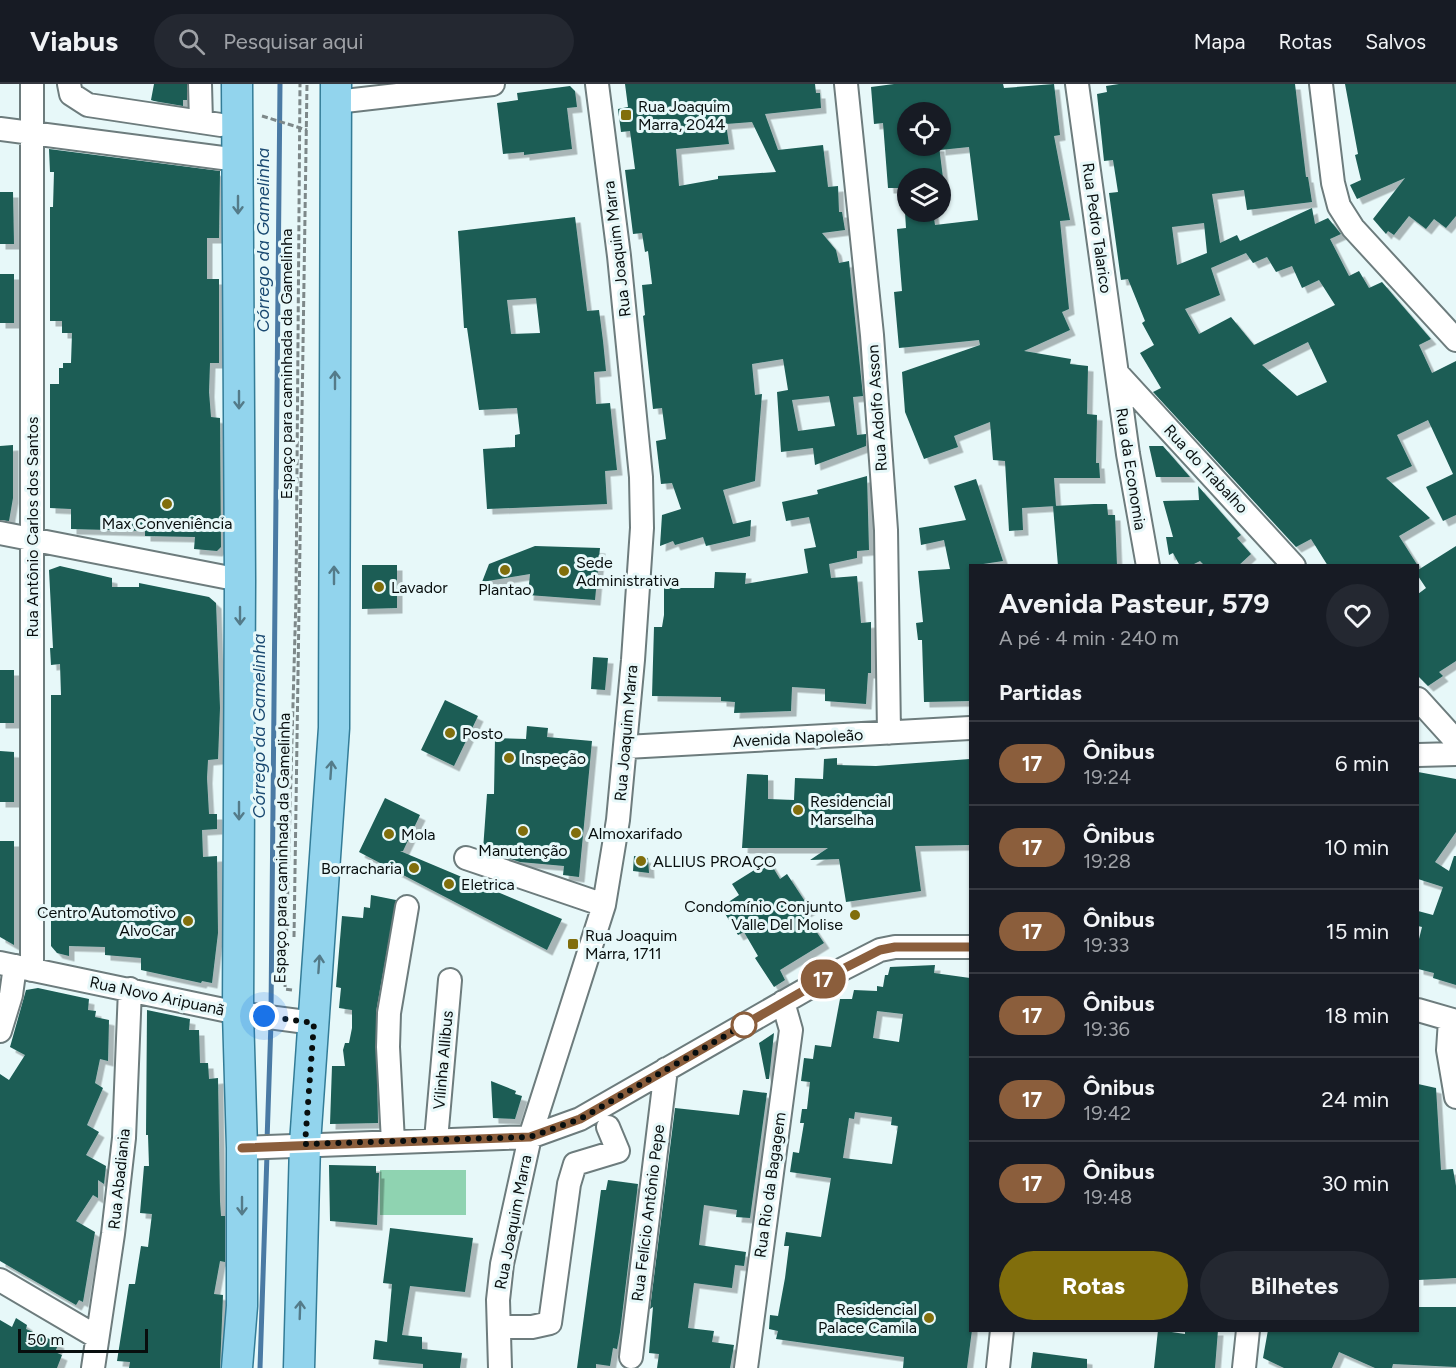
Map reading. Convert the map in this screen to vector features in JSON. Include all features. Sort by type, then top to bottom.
[{"type":"main road","points":[[237,84],[240,580],[262,1016],[249,1147],[237,1368]]},
{"type":"main road","points":[[298,1368],[292,1145],[314,1023],[334,728],[336,93]]},
{"type":"street","name":"Rua Antônio Carlos dos Santos","points":[[0,1031],[11,994],[16,966],[32,539],[32,84]]},
{"type":"street","points":[[69,84],[71,94],[81,103],[211,124],[200,84]]},
{"type":"street","points":[[336,93],[493,84]]},
{"type":"street","name":"Rua Joaquim Marra","points":[[500,1368],[502,1264],[530,1137],[604,905],[618,820],[626,747],[642,528],[642,477],[619,256],[597,84]]},
{"type":"street","name":"Rua Adolfo Asson","points":[[846,84],[872,335],[886,530],[889,733]]},
{"type":"street","name":"Rua Pedro Talarico","points":[[1077,84],[1117,373]]},
{"type":"street","points":[[1321,84],[1333,183],[1339,206],[1353,228],[1456,340]]},
{"type":"street","points":[[0,129],[238,160]]},
{"type":"street","name":"Rua da Economia","points":[[1117,373],[1148,564]]},
{"type":"street","name":"Rua do Trabalho","points":[[1117,373],[1292,564]]},
{"type":"street","points":[[0,533],[240,580]]},
{"type":"street","points":[[1419,700],[1456,741]]},
{"type":"street","name":"Avenida Napoleão","points":[[626,747],[969,728]]},
{"type":"street","points":[[1419,755],[1456,753]]},
{"type":"street","points":[[466,858],[604,905]]},
{"type":"street","points":[[393,1142],[387,1047],[389,1013],[407,907]]},
{"type":"street","points":[[249,1147],[530,1137],[580,1119],[783,1002],[880,950],[895,947],[969,947]]},
{"type":"street","name":"Rua Novo Aripuanã","points":[[16,966],[262,1016],[314,1023]]},
{"type":"street","name":"Vilinha Allibus","points":[[436,1140],[450,980]]},
{"type":"street","name":"Rua Abadiania","points":[[93,1368],[124,1138],[130,989]]},
{"type":"street","name":"Rua Rio da Bagagem","points":[[746,1368],[791,1030],[783,1002]]},
{"type":"street","points":[[1419,1010],[1453,1021],[1448,1050],[1456,1097]]},
{"type":"street","name":"Rua Felício Antônio Pepe","points":[[631,1357],[666,1069]]},
{"type":"street","points":[[499,1327],[532,1327],[550,1323],[569,1184],[575,1164],[618,1151],[608,1127]]},
{"type":"street","points":[[0,1280],[97,1338]]},
{"type":"street","points":[[998,1368],[1002,1332]]},
{"type":"street","points":[[1244,1368],[1248,1332]]},
{"type":"path","name":"Espaço para caminhada da Gamelinha","points":[[293,990],[285,989],[296,597],[300,84]]},
{"type":"path","name":"Espaço para caminhada da Gamelinha","points":[[294,942],[307,84]]},
{"type":"path","points":[[253,113],[290,126]]},
{"type":"green space","points":[[380,1170],[466,1170],[466,1215],[380,1215]]},
{"type":"building","points":[[154,84],[187,84],[187,100],[183,100],[183,106],[151,100]]},
{"type":"building","points":[[625,84],[815,84],[816,93],[820,93],[821,108],[765,114],[778,150],[823,145],[828,187],[838,186],[839,212],[842,212],[845,230],[822,233],[836,250],[839,263],[849,261],[863,396],[853,397],[857,435],[866,434],[866,446],[815,465],[813,448],[781,452],[777,392],[788,390],[783,359],[752,364],[755,395],[762,394],[755,481],[723,490],[733,524],[751,520],[750,536],[706,546],[703,537],[675,545],[673,541],[660,546],[662,515],[681,509],[672,483],[661,484],[656,441],[666,439],[662,408],[653,409],[643,316],[645,315],[642,285],[652,284],[648,251],[645,252],[642,233],[633,234],[625,170],[635,169],[630,131],[621,132],[618,109],[628,107]],"holes":[[[752,122],[776,172],[718,176],[718,179],[679,186],[676,149],[729,144],[726,124]],[[829,396],[835,426],[798,431],[792,400]]]},
{"type":"building","points":[[894,84],[1003,84],[1004,88],[1054,84],[1060,135],[1054,136],[1070,220],[1060,221],[1069,309],[1062,312],[1070,330],[1024,351],[1071,359],[1070,364],[1088,366],[1087,414],[1097,415],[1096,463],[1099,463],[1100,478],[1054,478],[1056,506],[1022,508],[1023,530],[1009,531],[1005,461],[993,460],[990,422],[954,436],[958,447],[924,459],[905,412],[902,372],[980,345],[979,340],[899,348],[894,292],[902,291],[897,229],[906,228],[906,222],[935,222],[935,225],[978,220],[969,147],[951,149],[951,102],[897,102],[897,156],[940,156],[942,168],[897,168],[897,188],[888,188],[883,123],[874,124],[871,87]]},
{"type":"building","points":[[1119,84],[1295,84],[1306,177],[1308,177],[1312,202],[1247,210],[1244,190],[1212,194],[1220,243],[1237,235],[1240,241],[1312,208],[1315,224],[1328,218],[1341,234],[1330,239],[1349,276],[1359,271],[1369,288],[1382,282],[1431,339],[1419,345],[1432,373],[1456,361],[1456,515],[1443,521],[1426,487],[1453,474],[1428,420],[1397,435],[1412,466],[1386,478],[1430,518],[1399,536],[1417,564],[1327,564],[1311,539],[1296,547],[1153,392],[1161,388],[1140,353],[1154,345],[1142,323],[1145,321],[1128,279],[1121,280],[1109,193],[1118,192],[1113,160],[1104,161],[1097,94],[1107,92],[1106,86]],"holes":[[[1204,223],[1207,253],[1177,265],[1172,227]],[[1246,253],[1253,263],[1267,257],[1276,272],[1292,266],[1302,288],[1319,280],[1335,305],[1254,345],[1231,317],[1199,334],[1185,309],[1220,295],[1211,268]],[[1308,342],[1327,382],[1297,396],[1262,365]]]},
{"type":"building","points":[[1345,84],[1456,84],[1456,216],[1446,228],[1434,219],[1426,229],[1409,216],[1394,235],[1388,231],[1386,234],[1373,219],[1405,178],[1357,199],[1350,185],[1361,180],[1355,155],[1358,154]]},
{"type":"building","points":[[570,86],[575,91],[577,107],[567,108],[572,149],[524,155],[524,152],[503,154],[497,103],[518,100],[517,93]]},
{"type":"building","points":[[49,149],[220,171],[219,238],[207,238],[207,279],[219,279],[219,363],[210,363],[209,392],[211,417],[220,418],[221,547],[217,551],[194,549],[195,537],[145,536],[145,531],[71,529],[71,509],[50,508],[50,384],[59,384],[59,368],[63,368],[63,363],[71,363],[72,333],[62,333],[62,321],[50,321],[50,207],[53,207],[54,172],[50,172]]},
{"type":"building","points":[[0,192],[13,192],[14,244],[0,244]]},
{"type":"building","points":[[575,217],[587,311],[599,310],[603,341],[606,371],[594,372],[596,404],[610,403],[617,470],[605,471],[607,504],[487,509],[483,449],[515,447],[515,435],[520,434],[517,408],[479,410],[467,328],[464,328],[458,231]],"holes":[[[536,298],[540,333],[511,334],[507,300]]]},
{"type":"building","points":[[0,274],[14,274],[14,323],[0,323]]},
{"type":"building","points":[[13,445],[13,498],[9,521],[0,520],[0,446]]},
{"type":"building","points":[[1149,446],[1163,446],[1190,477],[1156,477]]},
{"type":"building","points":[[867,476],[869,550],[857,551],[857,558],[829,564],[831,578],[857,576],[861,623],[871,622],[871,673],[868,673],[866,704],[825,701],[825,689],[792,687],[791,711],[734,713],[735,702],[721,701],[721,697],[652,696],[654,627],[662,627],[664,588],[714,588],[715,572],[746,573],[745,584],[808,573],[804,549],[816,547],[809,517],[786,521],[782,502],[818,494],[817,490]]},
{"type":"building","points":[[976,479],[1003,561],[969,564],[969,701],[924,702],[922,640],[918,640],[916,623],[923,622],[918,571],[950,569],[944,540],[921,545],[919,528],[966,520],[954,486]]},
{"type":"building","points":[[1198,486],[1241,535],[1237,538],[1251,554],[1240,564],[1203,564],[1200,561],[1194,564],[1179,564],[1173,553],[1169,555],[1166,537],[1173,537],[1163,501],[1199,500]]},
{"type":"building","points":[[1107,504],[1108,515],[1115,515],[1117,564],[1058,564],[1053,506]]},
{"type":"building","name":"Sede Administrativa","points":[[535,546],[600,548],[595,600],[528,595],[530,574],[482,582],[489,564]]},
{"type":"building","points":[[1456,546],[1456,661],[1439,672],[1443,676],[1428,686],[1419,677],[1419,593],[1426,588],[1419,578],[1419,569]]},
{"type":"building","name":"Lavador","points":[[362,565],[397,565],[397,608],[362,609]]},
{"type":"building","points":[[60,566],[112,578],[112,587],[139,587],[139,583],[209,597],[216,603],[220,708],[218,759],[208,760],[207,778],[209,814],[217,814],[217,829],[202,830],[203,857],[217,856],[218,933],[212,983],[202,981],[201,983],[141,970],[141,958],[105,955],[105,947],[69,946],[69,956],[57,953],[51,946],[51,695],[61,695],[60,664],[51,665],[50,648],[53,648],[49,570]]},
{"type":"building","points":[[593,657],[608,658],[605,690],[591,689]]},
{"type":"building","points":[[0,670],[14,670],[14,723],[0,723]]},
{"type":"building","name":"Posto","points":[[445,700],[478,716],[454,766],[421,750]]},
{"type":"building","points":[[527,726],[548,728],[547,737],[592,741],[579,877],[563,875],[564,866],[520,862],[483,850],[487,794],[494,794],[495,738],[526,739]]},
{"type":"building","points":[[0,751],[14,752],[14,802],[0,802]]},
{"type":"building","points":[[837,758],[837,765],[876,766],[969,759],[969,845],[915,846],[921,891],[846,902],[839,859],[810,860],[828,848],[742,848],[747,774],[768,775],[768,799],[794,800],[795,778],[823,779],[824,759]]},
{"type":"building","points":[[1419,772],[1456,779],[1456,832],[1435,862],[1449,871],[1454,856],[1456,856],[1456,985],[1433,978],[1434,973],[1419,969],[1419,939],[1422,927],[1419,926],[1419,911],[1433,915],[1443,887],[1419,879]]},
{"type":"building","points":[[385,798],[420,815],[403,851],[400,851],[562,919],[547,950],[359,852]]},
{"type":"building","points":[[0,841],[14,841],[14,945],[0,937]]},
{"type":"building","name":"ALLIUS PROAÇO","points":[[634,856],[648,858],[649,873],[633,871]]},
{"type":"building","points":[[769,861],[780,879],[787,874],[810,909],[804,913],[824,943],[780,970],[785,980],[774,987],[755,958],[758,956],[744,932],[738,935],[721,907],[739,895],[732,884]]},
{"type":"building","points":[[371,895],[396,900],[376,1012],[378,1123],[330,1124],[332,1066],[345,1066],[343,1050],[345,1043],[349,1043],[352,1028],[352,1010],[339,1008],[341,988],[336,987],[342,916],[363,918],[364,907],[370,908]]},
{"type":"building","points":[[935,965],[934,973],[969,978],[969,1332],[972,1332],[967,1368],[903,1368],[904,1357],[776,1339],[778,1331],[769,1329],[770,1315],[778,1316],[785,1278],[789,1246],[784,1246],[786,1232],[821,1237],[831,1178],[790,1172],[793,1152],[799,1153],[804,1123],[800,1123],[802,1109],[807,1109],[810,1082],[801,1081],[804,1058],[813,1059],[815,1045],[831,1047],[840,999],[852,999],[854,990],[877,991],[877,986],[883,987],[885,975],[888,975],[890,967]],"holes":[[[877,1011],[903,1014],[899,1042],[873,1038]],[[855,1112],[892,1117],[891,1125],[898,1126],[892,1164],[843,1158],[849,1118],[854,1119]]]},
{"type":"building","points":[[38,988],[89,999],[88,1010],[96,1011],[95,1017],[109,1020],[108,1061],[100,1059],[95,1083],[103,1088],[87,1125],[99,1132],[86,1155],[106,1166],[104,1184],[98,1180],[98,1198],[93,1195],[76,1221],[95,1232],[83,1302],[79,1300],[76,1305],[0,1261],[0,1074],[9,1080],[25,1055],[10,1047],[26,990]]},
{"type":"building","points":[[147,1010],[190,1019],[189,1030],[199,1030],[200,1063],[208,1063],[209,1079],[218,1078],[220,1201],[221,1216],[225,1216],[225,1262],[220,1261],[214,1294],[223,1295],[220,1368],[129,1368],[130,1362],[117,1361],[129,1284],[135,1284],[141,1246],[148,1247],[152,1214],[140,1213],[144,1166],[149,1166],[148,1135],[146,1135]]},
{"type":"building","points":[[774,1033],[769,1079],[766,1079],[759,1043]]},
{"type":"building","points":[[491,1081],[516,1091],[515,1094],[522,1096],[515,1119],[493,1118]]},
{"type":"building","points":[[1419,1084],[1436,1088],[1441,1170],[1453,1169],[1456,1186],[1456,1278],[1419,1280]]},
{"type":"building","points":[[743,1090],[767,1093],[750,1218],[736,1217],[737,1210],[704,1205],[699,1245],[746,1252],[744,1266],[735,1265],[732,1288],[694,1283],[688,1328],[714,1331],[712,1342],[734,1345],[730,1368],[657,1368],[659,1354],[649,1353],[653,1307],[650,1309],[675,1108],[739,1115]]},
{"type":"building","points":[[329,1165],[376,1166],[376,1173],[379,1173],[377,1225],[330,1221]]},
{"type":"building","points":[[608,1180],[638,1184],[620,1332],[617,1349],[613,1348],[610,1366],[596,1364],[596,1368],[577,1368],[601,1190],[606,1190]]},
{"type":"building","points":[[390,1228],[473,1238],[465,1292],[410,1286],[402,1335],[422,1337],[422,1349],[462,1353],[460,1368],[423,1368],[423,1364],[373,1359],[375,1340],[387,1342],[392,1284],[383,1283]]},
{"type":"building","points":[[1419,1307],[1456,1307],[1456,1367],[1393,1364],[1392,1368],[1375,1368],[1339,1352],[1332,1368],[1284,1368],[1263,1358],[1268,1332],[1419,1332]]},
{"type":"building","points":[[16,1318],[27,1325],[26,1329],[59,1343],[55,1352],[62,1355],[57,1368],[0,1368],[0,1320],[12,1327]]},
{"type":"building","points":[[1158,1332],[1185,1334],[1185,1332],[1218,1332],[1215,1368],[1154,1368]]},
{"type":"building","points":[[1033,1352],[1087,1359],[1087,1368],[1031,1368]]},
{"type":"waterway","name":"Córrego da Gamelinha","points":[[271,1012],[280,84]]},
{"type":"waterway","name":"Córrego da Gamelinha","points":[[267,1141],[271,1022]]},
{"type":"waterway","name":"Córrego da Gamelinha","points":[[260,1368],[267,1154]]},
{"type":"bus line","name":"17","points":[[242,1148],[530,1137],[580,1119],[870,954],[895,947],[969,947]]},
{"type":"place","name":"Rua Joaquim Marra, 2044","points":[[626,115]]},
{"type":"place","name":"Max Conveniência","points":[[167,504]]},
{"type":"place","name":"Plantao","points":[[505,570]]},
{"type":"place","name":"Sede Administrativa","points":[[564,571]]},
{"type":"place","name":"Lavador","points":[[379,587]]},
{"type":"place","name":"Posto","points":[[450,733]]},
{"type":"place","name":"Inspeção","points":[[509,758]]},
{"type":"place","name":"Residencial Marselha","points":[[798,810]]},
{"type":"place","name":"Manutenção","points":[[523,831]]},
{"type":"place","name":"Almoxarifado","points":[[576,833]]},
{"type":"place","name":"Mola","points":[[389,834]]},
{"type":"place","name":"ALLIUS PROAÇO","points":[[641,861]]},
{"type":"place","name":"Borracharia","points":[[414,868]]},
{"type":"place","name":"Eletrica","points":[[449,884]]},
{"type":"place","name":"Condomínio Conjunto Valle Del Molise","points":[[855,915]]},
{"type":"place","name":"Centro Automotivo AlvoCar","points":[[188,921]]},
{"type":"place","name":"Rua Joaquim Marra, 1711","points":[[573,944]]},
{"type":"place","name":"Residencial Palace Camila","points":[[929,1318]]},
{"type":"route","points":[[264,1016],[314,1023],[305,1144],[530,1137],[580,1119],[744,1025]]}]
